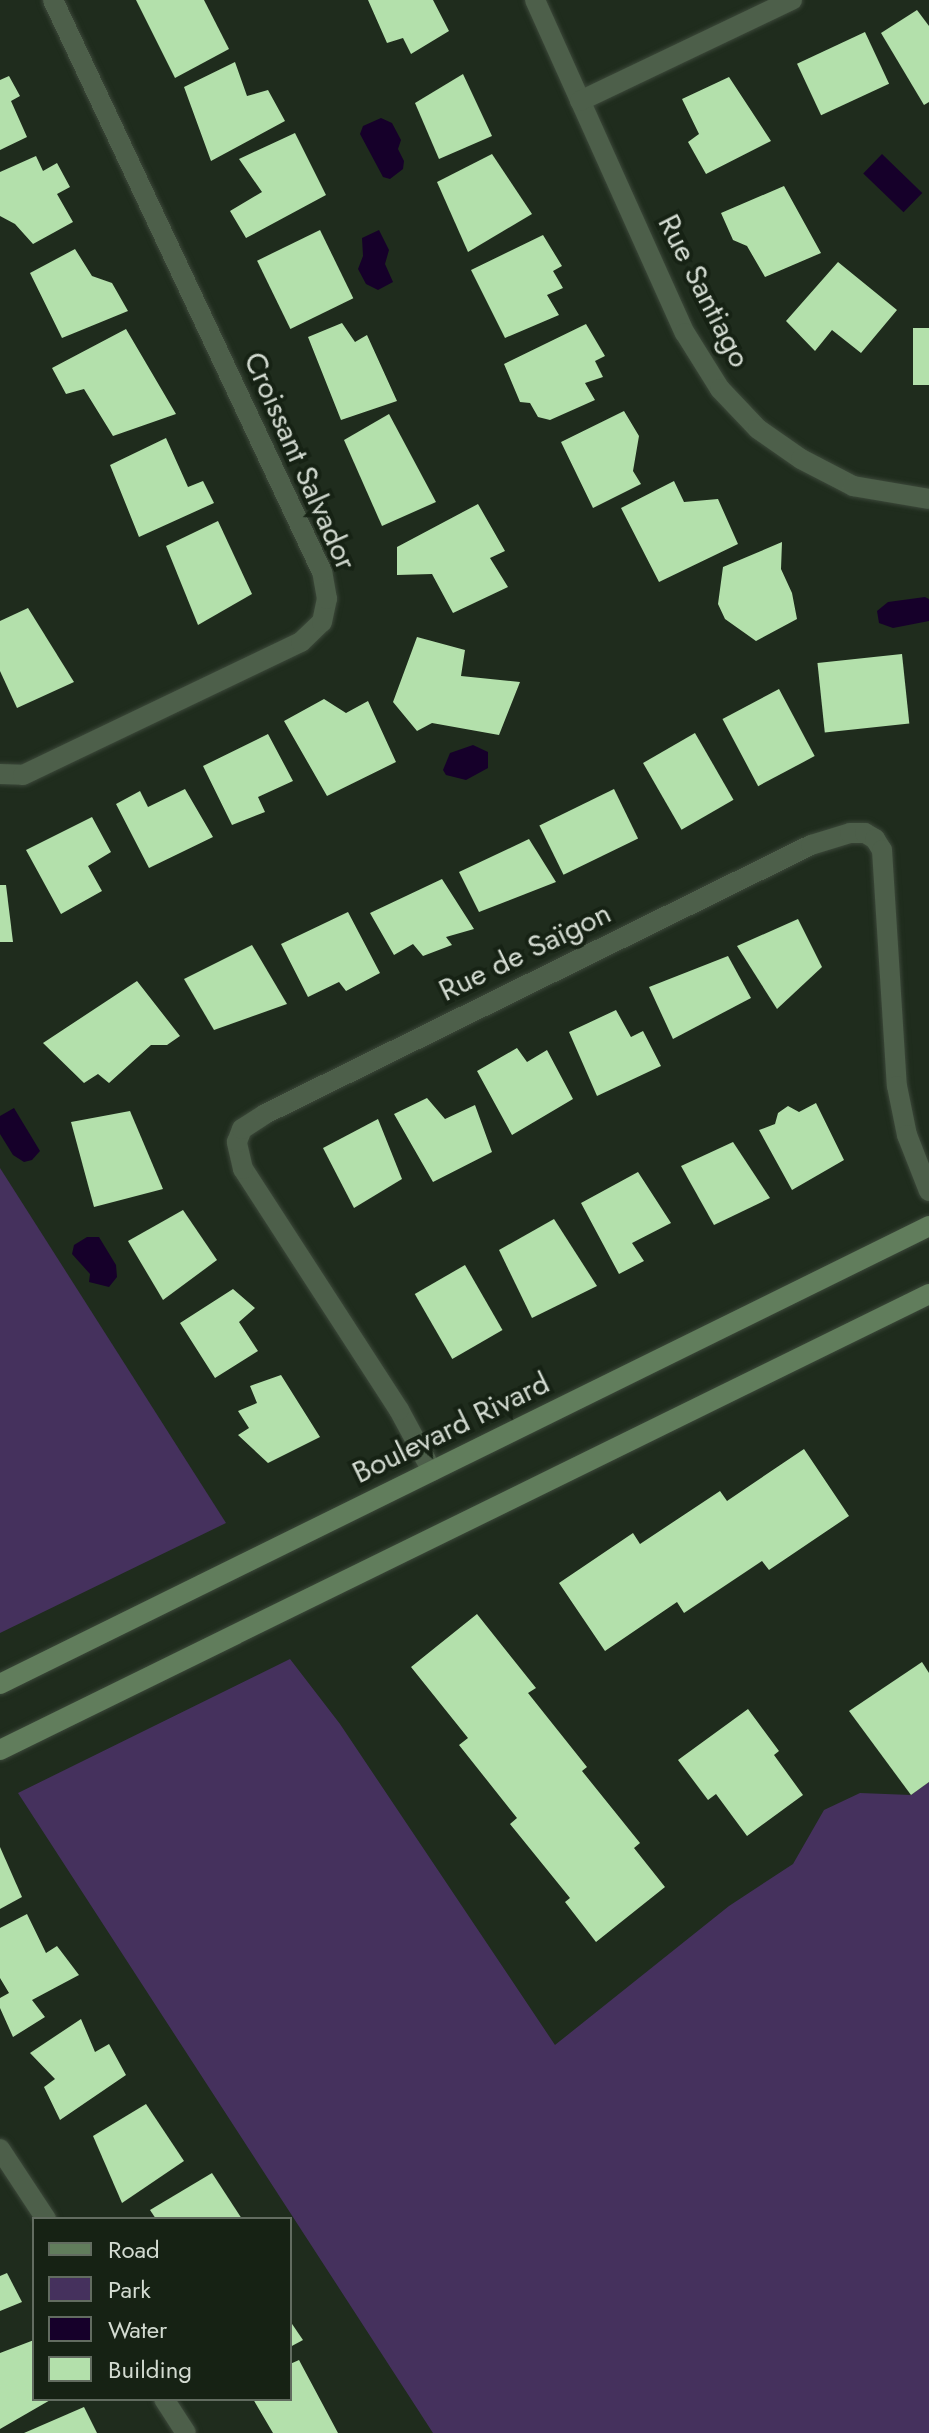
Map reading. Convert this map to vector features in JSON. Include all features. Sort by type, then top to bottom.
[{"type":"street","name":"Croissant Salvador","points":[[0,774],[23,775],[301,642],[322,622],[327,599],[322,572],[53,0]]},
{"type":"street","name":"Rue Santiago","points":[[535,0],[685,333],[720,389],[758,429],[801,459],[853,486],[929,499]]},
{"type":"street","points":[[580,101],[792,0]]},
{"type":"street","name":"Rue de Saïgon","points":[[432,1471],[405,1419],[243,1169],[237,1142],[242,1129],[265,1114],[811,845],[850,833],[865,833],[875,839],[882,850],[897,1086],[907,1135],[929,1191]]},
{"type":"street","name":"Boulevard Rivard","points":[[0,1684],[929,1226]]},
{"type":"street","points":[[0,1750],[929,1294]]},
{"type":"street","points":[[0,2149],[45,2217]]},
{"type":"street","points":[[165,2401],[186,2433]]},
{"type":"green space","points":[[0,1168],[226,1523],[0,1633]]},
{"type":"green space","points":[[290,1659],[340,1724],[555,2045],[729,1906],[793,1864],[824,1810],[860,1793],[911,1795],[929,1782],[929,2433],[433,2433],[18,1793]]},
{"type":"water","points":[[381,118],[392,123],[401,140],[398,149],[404,161],[403,169],[390,179],[383,177],[360,134],[363,126]]},
{"type":"water","points":[[882,154],[922,193],[904,212],[863,173]]},
{"type":"water","points":[[379,230],[389,250],[385,264],[393,282],[378,290],[366,284],[358,269],[363,256],[362,238]]},
{"type":"water","points":[[929,599],[929,621],[893,628],[879,623],[877,611],[888,602]]},
{"type":"water","points":[[473,745],[488,752],[488,768],[466,780],[446,775],[443,770],[450,753]]},
{"type":"water","points":[[14,1108],[40,1151],[32,1160],[24,1162],[13,1155],[0,1134],[0,1116]]},
{"type":"water","points":[[87,1237],[99,1237],[116,1265],[117,1277],[109,1287],[89,1282],[90,1274],[72,1254],[74,1245]]},
{"type":"building","points":[[136,0],[204,0],[229,49],[175,78]]},
{"type":"building","points":[[368,0],[433,0],[449,31],[411,54],[403,38],[387,43]]},
{"type":"building","points":[[917,10],[929,26],[929,102],[924,105],[881,33]]},
{"type":"building","points":[[865,32],[889,84],[821,115],[797,64]]},
{"type":"building","points":[[235,62],[247,96],[268,90],[285,121],[211,161],[184,87]]},
{"type":"building","points":[[463,74],[492,136],[439,159],[415,103]]},
{"type":"building","points":[[9,76],[20,96],[11,101],[27,137],[0,150],[0,80]]},
{"type":"building","points":[[729,77],[771,141],[706,174],[688,142],[699,134],[682,99]]},
{"type":"building","points":[[295,133],[326,195],[246,238],[230,211],[262,192],[239,159]]},
{"type":"building","points":[[492,154],[532,214],[468,252],[437,182]]},
{"type":"building","points":[[36,156],[43,171],[57,163],[70,187],[57,194],[73,222],[33,244],[15,224],[0,216],[0,172]]},
{"type":"building","points":[[784,186],[821,253],[765,277],[747,246],[733,240],[721,213]]},
{"type":"building","points":[[320,230],[353,298],[290,329],[257,261]]},
{"type":"building","points":[[543,235],[562,266],[553,271],[563,288],[547,295],[559,315],[505,338],[471,270]]},
{"type":"building","points":[[75,249],[92,276],[112,283],[128,311],[62,338],[30,273]]},
{"type":"building","points":[[838,262],[897,310],[861,353],[832,330],[815,351],[786,321]]},
{"type":"building","points":[[342,323],[355,342],[367,335],[397,401],[341,420],[308,337]]},
{"type":"building","points":[[586,324],[605,356],[595,361],[603,377],[585,383],[595,400],[550,420],[538,417],[530,403],[520,402],[504,364]]},
{"type":"building","points":[[913,328],[929,328],[929,385],[913,385]]},
{"type":"building","points":[[126,329],[176,414],[113,436],[84,389],[66,394],[52,368]]},
{"type":"building","points":[[624,411],[639,436],[633,471],[641,484],[593,508],[561,442]]},
{"type":"building","points":[[389,414],[436,502],[382,526],[344,440]]},
{"type":"building","points":[[166,438],[188,487],[203,481],[214,503],[139,537],[110,465]]},
{"type":"building","points":[[674,481],[684,502],[718,499],[738,544],[659,582],[621,508]]},
{"type":"building","points":[[478,504],[505,551],[490,558],[508,587],[453,613],[432,574],[397,575],[397,547]]},
{"type":"building","points":[[218,521],[252,594],[198,625],[166,546]]},
{"type":"building","points":[[782,542],[781,569],[792,593],[797,619],[756,641],[725,619],[718,604],[723,567]]},
{"type":"building","points":[[28,608],[74,682],[17,708],[0,671],[0,621]]},
{"type":"building","points":[[417,637],[465,650],[461,676],[520,682],[499,735],[432,723],[417,731],[393,702]]},
{"type":"building","points":[[902,654],[909,724],[825,733],[817,663]]},
{"type":"building","points":[[779,689],[815,756],[758,786],[722,719]]},
{"type":"building","points":[[324,699],[346,713],[368,701],[396,762],[327,796],[284,721]]},
{"type":"building","points":[[695,733],[734,800],[682,830],[643,763]]},
{"type":"building","points":[[268,734],[293,781],[258,797],[265,812],[232,825],[203,766]]},
{"type":"building","points":[[185,789],[213,837],[149,868],[116,804],[140,791],[148,807]]},
{"type":"building","points":[[614,789],[638,838],[564,875],[539,825]]},
{"type":"building","points":[[92,817],[111,852],[88,866],[102,891],[61,914],[26,850]]},
{"type":"building","points":[[529,839],[556,882],[479,912],[459,872]]},
{"type":"building","points":[[442,879],[474,929],[446,937],[452,945],[423,956],[413,944],[394,955],[370,913]]},
{"type":"building","points":[[0,885],[6,885],[13,942],[0,942]]},
{"type":"building","points":[[348,912],[380,973],[346,991],[339,982],[308,997],[281,944]]},
{"type":"building","points":[[798,919],[822,967],[777,1009],[737,946]]},
{"type":"building","points":[[252,945],[287,1004],[214,1030],[184,979]]},
{"type":"building","points":[[728,956],[751,998],[673,1039],[649,987]]},
{"type":"building","points":[[137,981],[180,1036],[167,1045],[151,1045],[109,1083],[98,1074],[84,1083],[43,1043]]},
{"type":"building","points":[[616,1010],[631,1037],[643,1031],[661,1066],[597,1096],[569,1032]]},
{"type":"building","points":[[517,1048],[527,1062],[547,1050],[573,1099],[512,1135],[477,1071]]},
{"type":"building","points":[[427,1098],[445,1119],[475,1105],[492,1152],[433,1182],[394,1114]]},
{"type":"building","points":[[816,1103],[844,1160],[792,1190],[759,1130],[775,1124],[778,1113],[788,1106],[799,1112]]},
{"type":"building","points":[[130,1111],[163,1189],[94,1207],[71,1122]]},
{"type":"building","points":[[378,1119],[402,1179],[354,1208],[323,1148]]},
{"type":"building","points":[[733,1142],[770,1198],[714,1225],[681,1166]]},
{"type":"building","points":[[638,1172],[671,1223],[632,1243],[644,1261],[619,1274],[581,1203]]},
{"type":"building","points":[[183,1210],[217,1260],[163,1300],[128,1241]]},
{"type":"building","points":[[554,1219],[597,1286],[532,1318],[499,1250]]},
{"type":"building","points":[[465,1265],[502,1330],[452,1359],[415,1294]]},
{"type":"building","points":[[233,1289],[255,1308],[239,1322],[258,1351],[215,1378],[180,1323]]},
{"type":"building","points":[[281,1375],[320,1437],[268,1463],[238,1435],[249,1428],[238,1411],[257,1403],[250,1386]]},
{"type":"building","points":[[804,1449],[849,1516],[769,1570],[762,1561],[684,1613],[677,1602],[605,1651],[559,1583],[633,1533],[640,1544],[720,1491],[727,1501]]},
{"type":"building","points":[[477,1614],[536,1688],[528,1693],[587,1767],[582,1771],[640,1843],[634,1848],[665,1887],[596,1942],[565,1902],[570,1898],[510,1824],[517,1818],[459,1745],[468,1738],[411,1667]]},
{"type":"building","points":[[922,1662],[929,1673],[929,1782],[911,1795],[849,1711]]},
{"type":"building","points":[[748,1709],[779,1751],[774,1755],[803,1795],[747,1836],[716,1794],[708,1800],[678,1760]]},
{"type":"building","points":[[0,1847],[22,1897],[0,1909]]},
{"type":"building","points":[[27,1914],[46,1953],[57,1946],[79,1975],[32,2000],[45,2017],[13,2037],[0,2008],[0,1998],[9,1993],[0,1978],[0,1928]]},
{"type":"building","points":[[81,2019],[95,2052],[109,2044],[126,2075],[60,2120],[44,2087],[55,2079],[30,2053]]},
{"type":"building","points":[[146,2104],[184,2161],[122,2203],[93,2136]]},
{"type":"building","points":[[212,2173],[241,2217],[155,2217],[150,2210]]},
{"type":"building","points":[[7,2273],[22,2302],[0,2311],[0,2276]]},
{"type":"building","points":[[292,2324],[303,2340],[292,2346]]},
{"type":"building","points":[[32,2341],[32,2401],[49,2401],[0,2429],[0,2353]]},
{"type":"building","points":[[299,2360],[338,2433],[273,2433],[254,2401],[292,2401],[292,2363]]},
{"type":"building","points":[[84,2407],[97,2433],[24,2433]]}]
